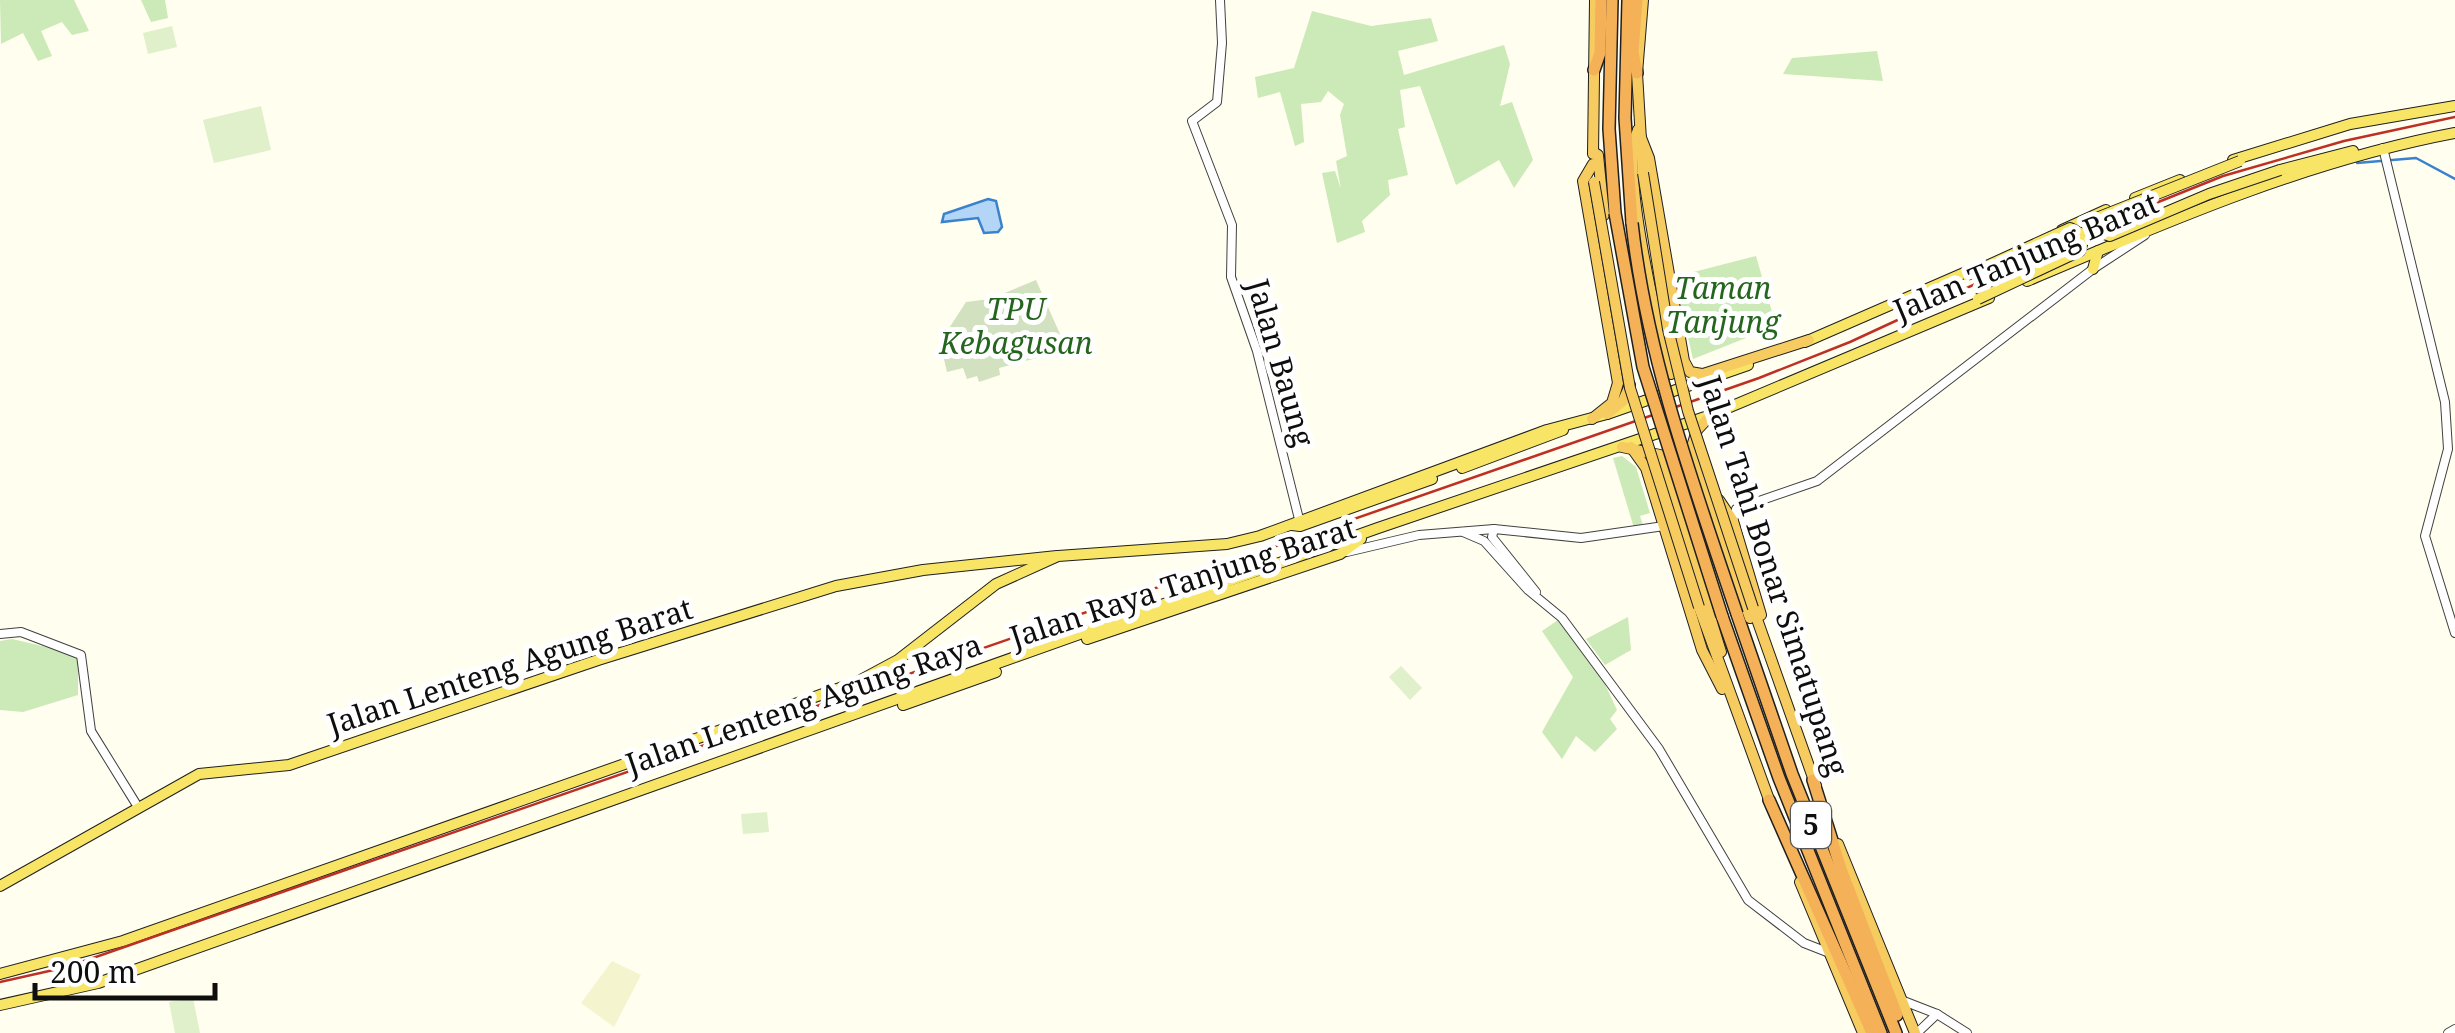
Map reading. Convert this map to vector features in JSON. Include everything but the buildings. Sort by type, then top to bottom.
[{"type":"highway","points":[[1598,0],[1600,53],[1594,70],[1594,182],[1630,388],[1735,712],[1815,923],[1863,1033]]},
{"type":"highway","name":"5","points":[[1612,0],[1609,129],[1615,213],[1642,367],[1779,778],[1881,1033]]},
{"type":"highway","name":"5","points":[[1628,0],[1624,118],[1632,223],[1643,297],[1665,390],[1792,774],[1900,1033]]},
{"type":"highway","points":[[1637,73],[1633,52],[1640,0]]},
{"type":"highway","name":"Jalan Tahi Bonar Simatupang","points":[[1637,73],[1643,173],[1668,329],[1688,411],[1752,608],[1814,780],[1916,1033]]},
{"type":"highway","points":[[1638,130],[1649,158],[1686,366],[1702,374]]},
{"type":"highway","points":[[1638,130],[1633,164],[1645,262],[1670,374]]},
{"type":"highway","points":[[1593,152],[1598,155],[1631,377],[1622,401],[1607,414]]},
{"type":"highway","points":[[1592,419],[1617,393],[1584,180],[1593,164]]},
{"type":"highway","points":[[1666,357],[1675,321]]},
{"type":"highway","points":[[1670,374],[1682,378],[1702,374],[1809,340]]},
{"type":"highway","points":[[1612,353],[1631,377],[1653,385],[1670,374]]},
{"type":"highway","points":[[1711,415],[1697,430],[1691,450],[1751,620],[1774,669]]},
{"type":"highway","points":[[1627,447],[1660,455],[1676,444],[1691,450]]},
{"type":"highway","points":[[1627,447],[1646,468],[1702,650],[1735,712]]},
{"type":"highway","points":[[1660,455],[1725,662],[1735,712]]},
{"type":"highway","points":[[1696,464],[1733,521],[1774,669]]},
{"type":"highway","points":[[1674,504],[1678,495],[1690,489],[1706,499]]},
{"type":"highway","points":[[1814,780],[1841,869],[1900,1033]]},
{"type":"highway","points":[[1769,800],[1872,1033]]},
{"type":"main road","points":[[1847,326],[2152,190],[2249,154],[2371,120],[2455,102]]},
{"type":"main road","points":[[2371,120],[2240,161],[2102,215],[2095,222],[2096,231],[2110,236],[2208,194],[2324,156],[2382,154]]},
{"type":"main road","name":"Jalan Tanjung Barat","points":[[1627,447],[1870,351],[2098,251],[2244,193],[2455,132]]},
{"type":"main road","points":[[1847,326],[2070,228],[2086,235],[2080,251],[1870,351]]},
{"type":"main road","points":[[2094,269],[2098,251]]},
{"type":"main road","name":"Jalan Lenteng Agung Raya","points":[[0,974],[110,946],[857,682],[898,660],[996,584],[1058,556],[1227,544],[1607,414],[1847,326]]},
{"type":"main road","points":[[1211,593],[1378,528],[1627,447]]},
{"type":"main road","points":[[1340,554],[1378,528]]},
{"type":"main road","name":"Jalan Raya Tanjung Barat","points":[[0,1005],[98,983],[1211,593],[1340,554]]},
{"type":"main road","name":"Jalan Lenteng Agung Barat","points":[[0,886],[199,774],[302,761],[598,660],[836,586],[923,570],[1058,556]]},
{"type":"street","name":"Jalan Baung","points":[[1220,0],[1222,43],[1217,102],[1192,121],[1230,220],[1232,277],[1256,347],[1296,522]]},
{"type":"street","points":[[2382,154],[2445,402],[2448,449],[2425,536],[2455,633]]},
{"type":"street","points":[[1733,521],[1736,509],[1817,482],[2094,269],[2153,229]]},
{"type":"street","name":"Jalan Raya Tanjung Barat","points":[[1340,554],[1419,535],[1494,529],[1581,538],[1664,526]]},
{"type":"street","points":[[1494,529],[1492,537],[1538,596]]},
{"type":"street","points":[[1463,532],[1484,541],[1562,618],[1638,717],[1748,900],[1804,943],[1827,952]]},
{"type":"street","points":[[0,634],[21,632],[81,655],[87,718],[104,756],[138,806]]},
{"type":"street","points":[[1804,943],[1815,923]]},
{"type":"street","points":[[1901,1000],[1937,1014],[1967,1033]]},
{"type":"street","points":[[1916,1033],[1937,1014]]},
{"type":"street","points":[[2448,1033],[2455,1028]]},
{"type":"green space","points":[[0,0],[74,0],[89,31],[72,35],[62,22],[41,31],[52,56],[38,61],[23,33],[1,44]]},
{"type":"green space","points":[[141,0],[165,0],[168,18],[151,22]]},
{"type":"green space","points":[[1312,11],[1371,26],[1431,18],[1438,41],[1398,51],[1404,75],[1504,45],[1510,64],[1500,106],[1512,102],[1533,160],[1514,188],[1499,160],[1456,185],[1420,86],[1400,90],[1405,127],[1398,129],[1408,175],[1388,180],[1390,195],[1362,221],[1365,232],[1337,243],[1322,173],[1335,171],[1341,189],[1336,161],[1347,156],[1340,115],[1344,104],[1328,91],[1321,102],[1301,104],[1304,142],[1295,146],[1280,92],[1258,98],[1255,77],[1294,68]]},
{"type":"green space","points":[[172,26],[177,47],[148,54],[143,33]]},
{"type":"green space","points":[[1877,51],[1883,81],[1783,74],[1792,58]]},
{"type":"green space","points":[[261,106],[271,150],[214,163],[203,120]]},
{"type":"green space","name":"Taman Tanjung","points":[[1756,256],[1776,326],[1693,359],[1674,277]]},
{"type":"green space","name":"TPU Kebagusan","points":[[1036,280],[1067,350],[999,368],[1000,375],[979,382],[977,376],[967,379],[963,368],[947,372],[940,342],[966,302],[990,299]]},
{"type":"green space","points":[[1622,456],[1636,467],[1650,513],[1640,516],[1643,525],[1634,528],[1613,458]]},
{"type":"green space","points":[[1628,617],[1631,650],[1605,665],[1586,639]]},
{"type":"green space","points":[[1558,620],[1602,678],[1617,710],[1610,719],[1617,729],[1595,752],[1576,736],[1562,759],[1542,732],[1573,677],[1542,631]]},
{"type":"green space","points":[[12,639],[72,653],[78,660],[78,695],[23,712],[0,710],[0,641]]},
{"type":"green space","points":[[1401,666],[1422,688],[1410,700],[1389,677]]},
{"type":"green space","points":[[767,812],[769,832],[743,834],[741,814]]},
{"type":"green space","points":[[612,961],[641,975],[614,1027],[581,1003]]},
{"type":"green space","points":[[193,998],[200,1033],[175,1033],[169,1002]]},
{"type":"water","points":[[988,199],[996,201],[1002,227],[998,232],[984,233],[978,218],[942,222],[944,214]]},
{"type":"waterway","points":[[2357,163],[2416,158],[2455,179]]},
{"type":"railway","points":[[0,982],[67,967],[1759,378],[1850,342],[2116,219],[2223,176],[2344,141],[2455,117]]}]
